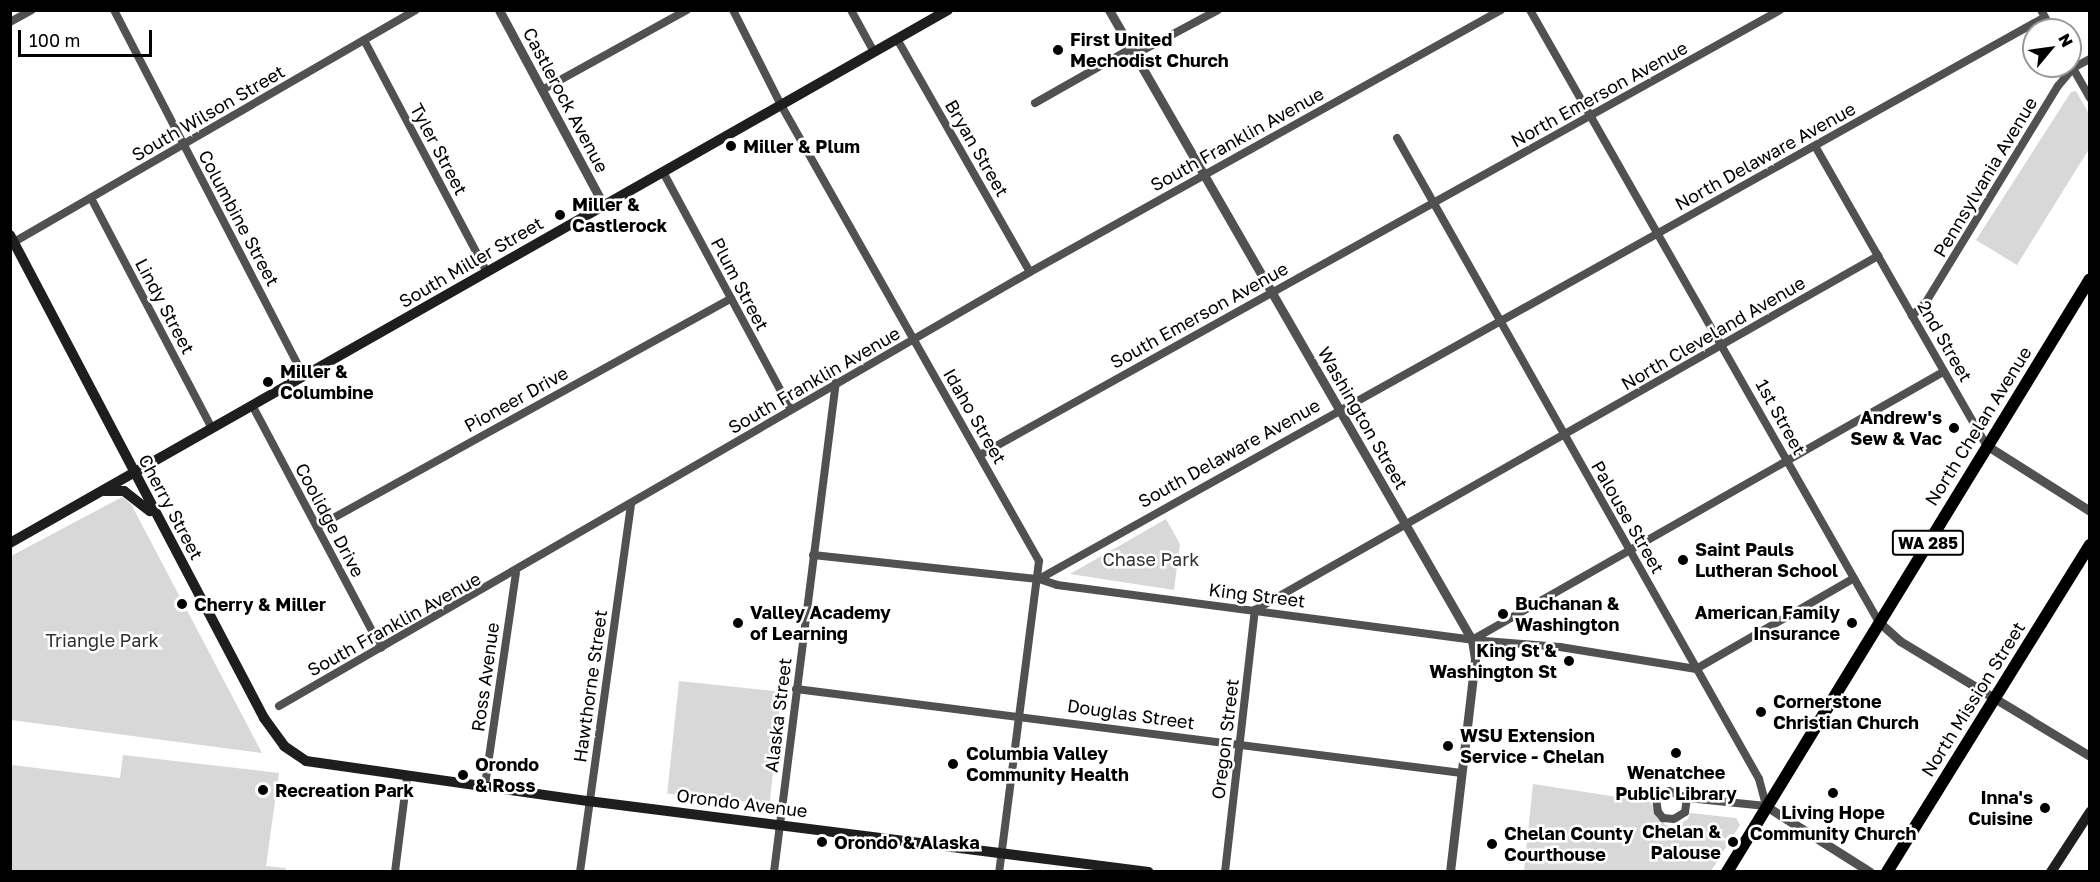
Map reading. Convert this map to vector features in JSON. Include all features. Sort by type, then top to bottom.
[{"type":"main road","name":"South Miller Street","points":[[11,542],[948,10]]},
{"type":"main road","name":"Cherry Street","points":[[12,238],[264,718],[284,746],[306,760],[331,766]]},
{"type":"main road","name":"North Chelan Avenue","points":[[1766,806],[2090,279]]},
{"type":"main road","points":[[101,492],[124,491],[157,517]]},
{"type":"main road","name":"North Mission Street","points":[[1887,872],[2090,545]]},
{"type":"main road","name":"Orondo Avenue","points":[[331,766],[1001,855],[1149,872]]},
{"type":"main road","name":"WA 285","points":[[1727,872],[1766,806]]},
{"type":"main road","points":[[2051,872],[2090,812]]},
{"type":"street","points":[[10,22],[32,10]]},
{"type":"street","name":"Columbine Street","points":[[114,10],[304,376]]},
{"type":"street","name":"South Wilson Street","points":[[12,238],[91,198],[416,10]]},
{"type":"street","name":"Castlerock Avenue","points":[[499,10],[604,206]]},
{"type":"street","points":[[542,90],[687,10]]},
{"type":"street","name":"Idaho Street","points":[[733,10],[781,105],[1039,561],[1039,579],[1018,714],[999,872]]},
{"type":"street","points":[[851,10],[874,52]]},
{"type":"street","name":"Washington Street","points":[[1109,10],[1472,640],[1475,659],[1450,872]]},
{"type":"street","points":[[1035,103],[1218,10]]},
{"type":"street","name":"South Franklin Avenue","points":[[279,706],[516,573],[836,383],[1030,272],[1501,10]]},
{"type":"street","name":"1st Street","points":[[1530,10],[1879,622],[1895,638],[2090,756]]},
{"type":"street","name":"North Emerson Avenue","points":[[1432,203],[1780,10]]},
{"type":"street","name":"North Delaware Avenue","points":[[1499,320],[1815,146],[2043,14]]},
{"type":"street","name":"Bryan Street","points":[[897,39],[1030,272]]},
{"type":"street","name":"Tyler Street","points":[[364,40],[487,272]]},
{"type":"street","name":"Pennsylvania Avenue","points":[[1912,316],[1926,302],[2064,78]]},
{"type":"street","points":[[2079,78],[2090,98]]},
{"type":"street","name":"Palouse Street","points":[[1397,138],[1759,779],[1766,806]]},
{"type":"street","name":"2nd Street","points":[[1815,146],[1986,445],[2090,511]]},
{"type":"street","name":"Plum Street","points":[[663,172],[791,410]]},
{"type":"street","name":"Lindy Street","points":[[91,198],[212,428]]},
{"type":"street","name":"South Emerson Avenue","points":[[980,455],[1432,203]]},
{"type":"street","name":"North Cleveland Avenue","points":[[1256,610],[1878,256]]},
{"type":"street","name":"Pioneer Drive","points":[[316,527],[731,298]]},
{"type":"street","name":"South Delaware Avenue","points":[[1039,579],[1499,320]]},
{"type":"street","points":[[1472,640],[1943,372]]},
{"type":"street","name":"Alaska Street","points":[[774,872],[836,383]]},
{"type":"street","name":"Coolidge Drive","points":[[252,405],[381,648]]},
{"type":"street","name":"Hawthorne Street","points":[[579,872],[631,505]]},
{"type":"street","name":"King Street","points":[[813,555],[1039,579],[1057,585],[1472,640],[1511,641],[1696,669]]},
{"type":"street","name":"Ross Avenue","points":[[485,785],[516,573]]},
{"type":"street","points":[[1696,669],[1854,578]]},
{"type":"street","name":"Oregon Street","points":[[1225,872],[1256,610]]},
{"type":"street","name":"Douglas Street","points":[[796,689],[1018,714],[1462,773]]},
{"type":"street","points":[[395,872],[407,777]]},
{"type":"street","points":[[1687,798],[1687,808],[1678,818],[1666,820],[1658,812],[1656,798],[1665,792],[1676,792],[1687,798],[1749,808],[1766,806],[1870,872]]},
{"type":"green space","points":[[2076,91],[2089,114],[2089,149],[2017,265],[1976,240],[2071,92]]},
{"type":"green space","name":"Triangle Park","points":[[122,497],[131,504],[262,753],[11,720],[11,556]]},
{"type":"green space","name":"Chase Park","points":[[1166,519],[1180,544],[1174,590],[1070,574]]},
{"type":"green space","points":[[679,681],[781,692],[770,804],[667,793]]},
{"type":"green space","points":[[123,755],[279,773],[266,866],[286,868],[286,871],[11,871],[11,765],[120,778]]},
{"type":"green space","points":[[1533,784],[1650,802],[1665,825],[1675,827],[1688,819],[1690,813],[1736,818],[1740,825],[1711,871],[1524,871]]},
{"type":"place","name":"First United Mechodist Church","points":[[1058,50]]},
{"type":"place","name":"Miller & Plum","points":[[731,146]]},
{"type":"place","name":"Miller & Castlerock","points":[[560,215]]},
{"type":"place","name":"Miller & Columbine","points":[[268,382]]},
{"type":"place","name":"Andrew's Sew & Vac","points":[[1954,428]]},
{"type":"place","name":"Saint Pauls Lutheran School","points":[[1683,560]]},
{"type":"place","name":"Cherry & Miller","points":[[182,604]]},
{"type":"place","name":"Buchanan & Washington","points":[[1503,614]]},
{"type":"place","name":"Valley Academy of Learning","points":[[738,623]]},
{"type":"place","name":"American Family Insurance","points":[[1852,623]]},
{"type":"place","name":"King St & Washington St","points":[[1569,661]]},
{"type":"place","name":"Cornerstone Christian Church","points":[[1761,712]]},
{"type":"place","name":"WSU Extension Service - Chelan","points":[[1448,746]]},
{"type":"place","name":"Wenatchee Public Library","points":[[1676,753]]},
{"type":"place","name":"Columbia Valley Community Health","points":[[953,764]]},
{"type":"place","name":"Orondo & Ross","points":[[463,775]]},
{"type":"place","name":"Recreation Park","points":[[263,790]]},
{"type":"place","name":"Living Hope Community Church","points":[[1833,793]]},
{"type":"place","name":"Inna's Cuisine","points":[[2045,808]]},
{"type":"place","name":"Orondo & Alaska","points":[[822,842]]},
{"type":"place","name":"Chelan & Palouse","points":[[1733,842]]},
{"type":"place","name":"Chelan County Courthouse","points":[[1492,844]]}]
